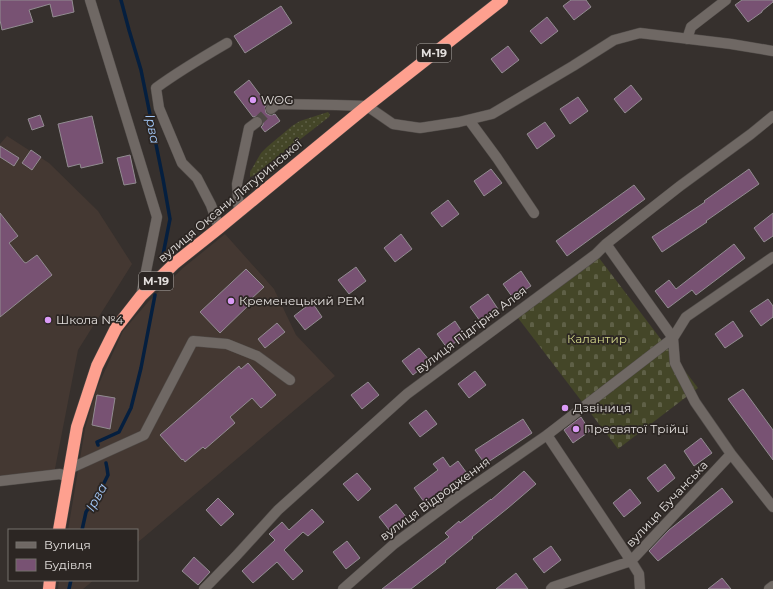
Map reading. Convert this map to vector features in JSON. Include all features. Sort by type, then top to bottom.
[{"type":"highway","name":"М-19","points":[[367,106],[502,0]]},
{"type":"highway","name":"вулиця Оксани Лятуринської","points":[[59,529],[77,427],[97,366],[116,328],[141,296],[175,262],[219,228],[367,106]]},
{"type":"street","points":[[90,0],[157,217],[141,296]]},
{"type":"street","points":[[687,39],[692,27],[726,0]]},
{"type":"street","points":[[271,109],[277,104],[336,104],[367,106],[392,124],[420,128],[459,122],[492,114],[614,40],[640,33],[732,44],[773,51]]},
{"type":"street","points":[[219,228],[211,205],[197,178],[182,163],[159,108],[156,88],[185,68],[227,43]]},
{"type":"street","name":"вулиця Підгірна Алея","points":[[204,589],[278,510],[407,394],[596,254],[606,244],[680,186],[773,116]]},
{"type":"street","points":[[469,120],[498,158],[534,213]]},
{"type":"street","points":[[239,211],[237,184],[249,128],[257,122]]},
{"type":"street","points":[[606,244],[672,338],[675,363],[695,402],[731,454],[773,507]]},
{"type":"street","name":"вулиця Відродження","points":[[346,588],[394,544],[547,435],[672,338],[686,317],[773,257]]},
{"type":"street","points":[[0,481],[68,473],[144,435],[193,340],[227,344],[258,356],[290,380]]},
{"type":"street","points":[[547,435],[639,574],[640,589]]},
{"type":"street","name":"вулиця Бучанська","points":[[551,589],[553,587],[631,561],[731,454]]},
{"type":"street","points":[[769,589],[773,586]]},
{"type":"shaded area","name":"Школа №4","points":[[7,136],[49,163],[98,211],[132,264],[78,350],[54,474],[0,481],[0,144]]},
{"type":"shaded area","name":"Кременецький РЕМ","points":[[225,234],[274,289],[296,335],[335,376],[138,542],[138,529],[68,529],[85,429],[97,388],[123,331],[148,302],[183,268]]},
{"type":"shaded area","points":[[59,581],[93,581],[83,589],[58,589]]},
{"type":"green space","points":[[328,112],[330,115],[329,117],[250,177],[250,172],[261,153],[292,126],[300,121]]},
{"type":"green space","name":"Калантир","points":[[596,254],[698,388],[618,449],[515,314]]},
{"type":"building","points":[[0,0],[72,0],[74,12],[53,17],[50,4],[29,10],[33,22],[2,30],[0,20]]},
{"type":"building","points":[[571,0],[586,0],[591,7],[574,20],[563,6]]},
{"type":"building","points":[[742,0],[773,0],[773,2],[748,22],[735,5]]},
{"type":"building","points":[[281,6],[292,23],[245,53],[234,36]]},
{"type":"building","points":[[547,17],[558,31],[541,44],[530,31]]},
{"type":"building","points":[[508,46],[519,60],[502,73],[491,59]]},
{"type":"building","name":"WOG","points":[[249,80],[267,104],[265,107],[266,113],[269,115],[275,114],[280,121],[265,132],[261,127],[263,125],[262,118],[257,116],[253,117],[234,92]]},
{"type":"building","points":[[631,85],[642,99],[625,113],[614,99]]},
{"type":"building","points":[[578,97],[588,111],[570,124],[560,109]]},
{"type":"building","points":[[40,115],[44,126],[32,130],[28,119]]},
{"type":"building","points":[[92,116],[103,163],[81,168],[80,164],[68,167],[58,124]]},
{"type":"building","points":[[545,122],[555,136],[537,149],[527,134]]},
{"type":"building","points":[[0,146],[19,158],[14,166],[0,157]]},
{"type":"building","points":[[31,150],[41,157],[32,170],[22,163]]},
{"type":"building","points":[[130,155],[136,183],[124,185],[117,158]]},
{"type":"building","points":[[491,169],[502,183],[484,196],[474,181]]},
{"type":"building","points":[[749,169],[759,184],[706,221],[707,222],[662,252],[652,237],[705,202],[704,201]]},
{"type":"building","points":[[634,185],[645,199],[567,256],[556,241]]},
{"type":"building","points":[[448,200],[459,214],[442,227],[431,213]]},
{"type":"building","points":[[0,213],[18,236],[9,243],[24,262],[26,263],[37,255],[52,275],[0,317]]},
{"type":"building","points":[[773,213],[773,236],[764,242],[754,228]]},
{"type":"building","points":[[401,234],[412,249],[395,262],[384,248]]},
{"type":"building","points":[[734,244],[745,258],[696,295],[692,290],[668,308],[655,291],[669,280],[676,289]]},
{"type":"building","points":[[356,267],[366,281],[349,294],[338,280]]},
{"type":"building","name":"Кременецький РЕМ","points":[[246,269],[264,287],[250,300],[252,302],[220,333],[200,312]]},
{"type":"building","points":[[521,271],[531,286],[513,298],[503,284]]},
{"type":"building","points":[[488,294],[498,309],[480,321],[470,307]]},
{"type":"building","points":[[768,299],[773,306],[773,317],[761,326],[750,311]]},
{"type":"building","points":[[312,302],[322,317],[305,330],[294,316]]},
{"type":"building","points":[[455,321],[465,336],[447,348],[437,334]]},
{"type":"building","points":[[733,321],[743,336],[725,348],[715,334]]},
{"type":"building","points":[[277,323],[285,332],[265,348],[258,339]]},
{"type":"building","points":[[419,348],[430,361],[413,375],[402,361]]},
{"type":"building","points":[[248,363],[276,395],[261,408],[252,398],[230,417],[235,423],[205,449],[203,447],[185,462],[160,435],[239,366],[241,369]]},
{"type":"building","points":[[475,371],[486,385],[469,398],[458,384]]},
{"type":"building","points":[[368,382],[379,395],[362,409],[351,395]]},
{"type":"building","points":[[743,389],[773,430],[773,460],[728,399]]},
{"type":"building","points":[[97,395],[115,398],[110,429],[92,425]]},
{"type":"building","points":[[426,410],[437,424],[420,437],[409,423]]},
{"type":"building","name":"Пресвятої Трійці","points":[[581,417],[590,431],[573,443],[564,430]]},
{"type":"building","points":[[523,419],[532,433],[485,464],[475,450]]},
{"type":"building","points":[[701,438],[712,453],[694,466],[684,451]]},
{"type":"building","points":[[443,457],[450,467],[458,461],[469,476],[427,506],[414,488],[438,470],[433,464]]},
{"type":"building","points":[[665,464],[675,478],[658,492],[647,478]]},
{"type":"building","points":[[524,471],[536,484],[472,537],[473,538],[445,561],[446,562],[411,589],[382,589],[449,537],[445,533],[459,521],[460,523],[491,500]]},
{"type":"building","points":[[357,473],[371,489],[358,501],[343,484]]},
{"type":"building","points":[[722,488],[733,502],[658,561],[649,551],[669,530]]},
{"type":"building","points":[[630,489],[641,503],[624,517],[613,503]]},
{"type":"building","points":[[218,498],[234,514],[221,526],[206,510]]},
{"type":"building","points":[[396,504],[407,518],[390,531],[379,517]]},
{"type":"building","points":[[312,509],[324,522],[308,536],[303,532],[284,550],[303,571],[293,580],[277,562],[253,583],[242,571],[275,540],[269,534],[282,522],[289,530]]},
{"type":"building","points":[[347,541],[360,558],[346,569],[333,552]]},
{"type":"building","points":[[551,546],[561,560],[544,573],[533,559]]},
{"type":"building","points":[[194,557],[210,572],[198,585],[182,571]]},
{"type":"building","points":[[516,573],[528,589],[496,589]]},
{"type":"building","points":[[722,578],[731,589],[708,589]]},
{"type":"waterway","name":"Ірва","points":[[121,0],[141,70],[170,219],[162,260]]},
{"type":"waterway","name":"Ірва","points":[[98,445],[97,442],[119,432],[131,408],[141,368],[155,295]]},
{"type":"waterway","name":"Ірва","points":[[82,529],[86,512],[100,491],[108,475],[106,463]]},
{"type":"waterway","name":"Ірва","points":[[69,589],[71,581]]},
{"type":"tunnel","points":[[257,122],[271,109]]},
{"type":"place","name":"WOG","points":[[253,100]]},
{"type":"place","name":"Кременецький РЕМ","points":[[231,301]]},
{"type":"place","name":"Школа №4","points":[[48,320]]},
{"type":"place","name":"Дзвіниця","points":[[565,408]]},
{"type":"place","name":"Пресвятої Трійці","points":[[576,429]]}]
